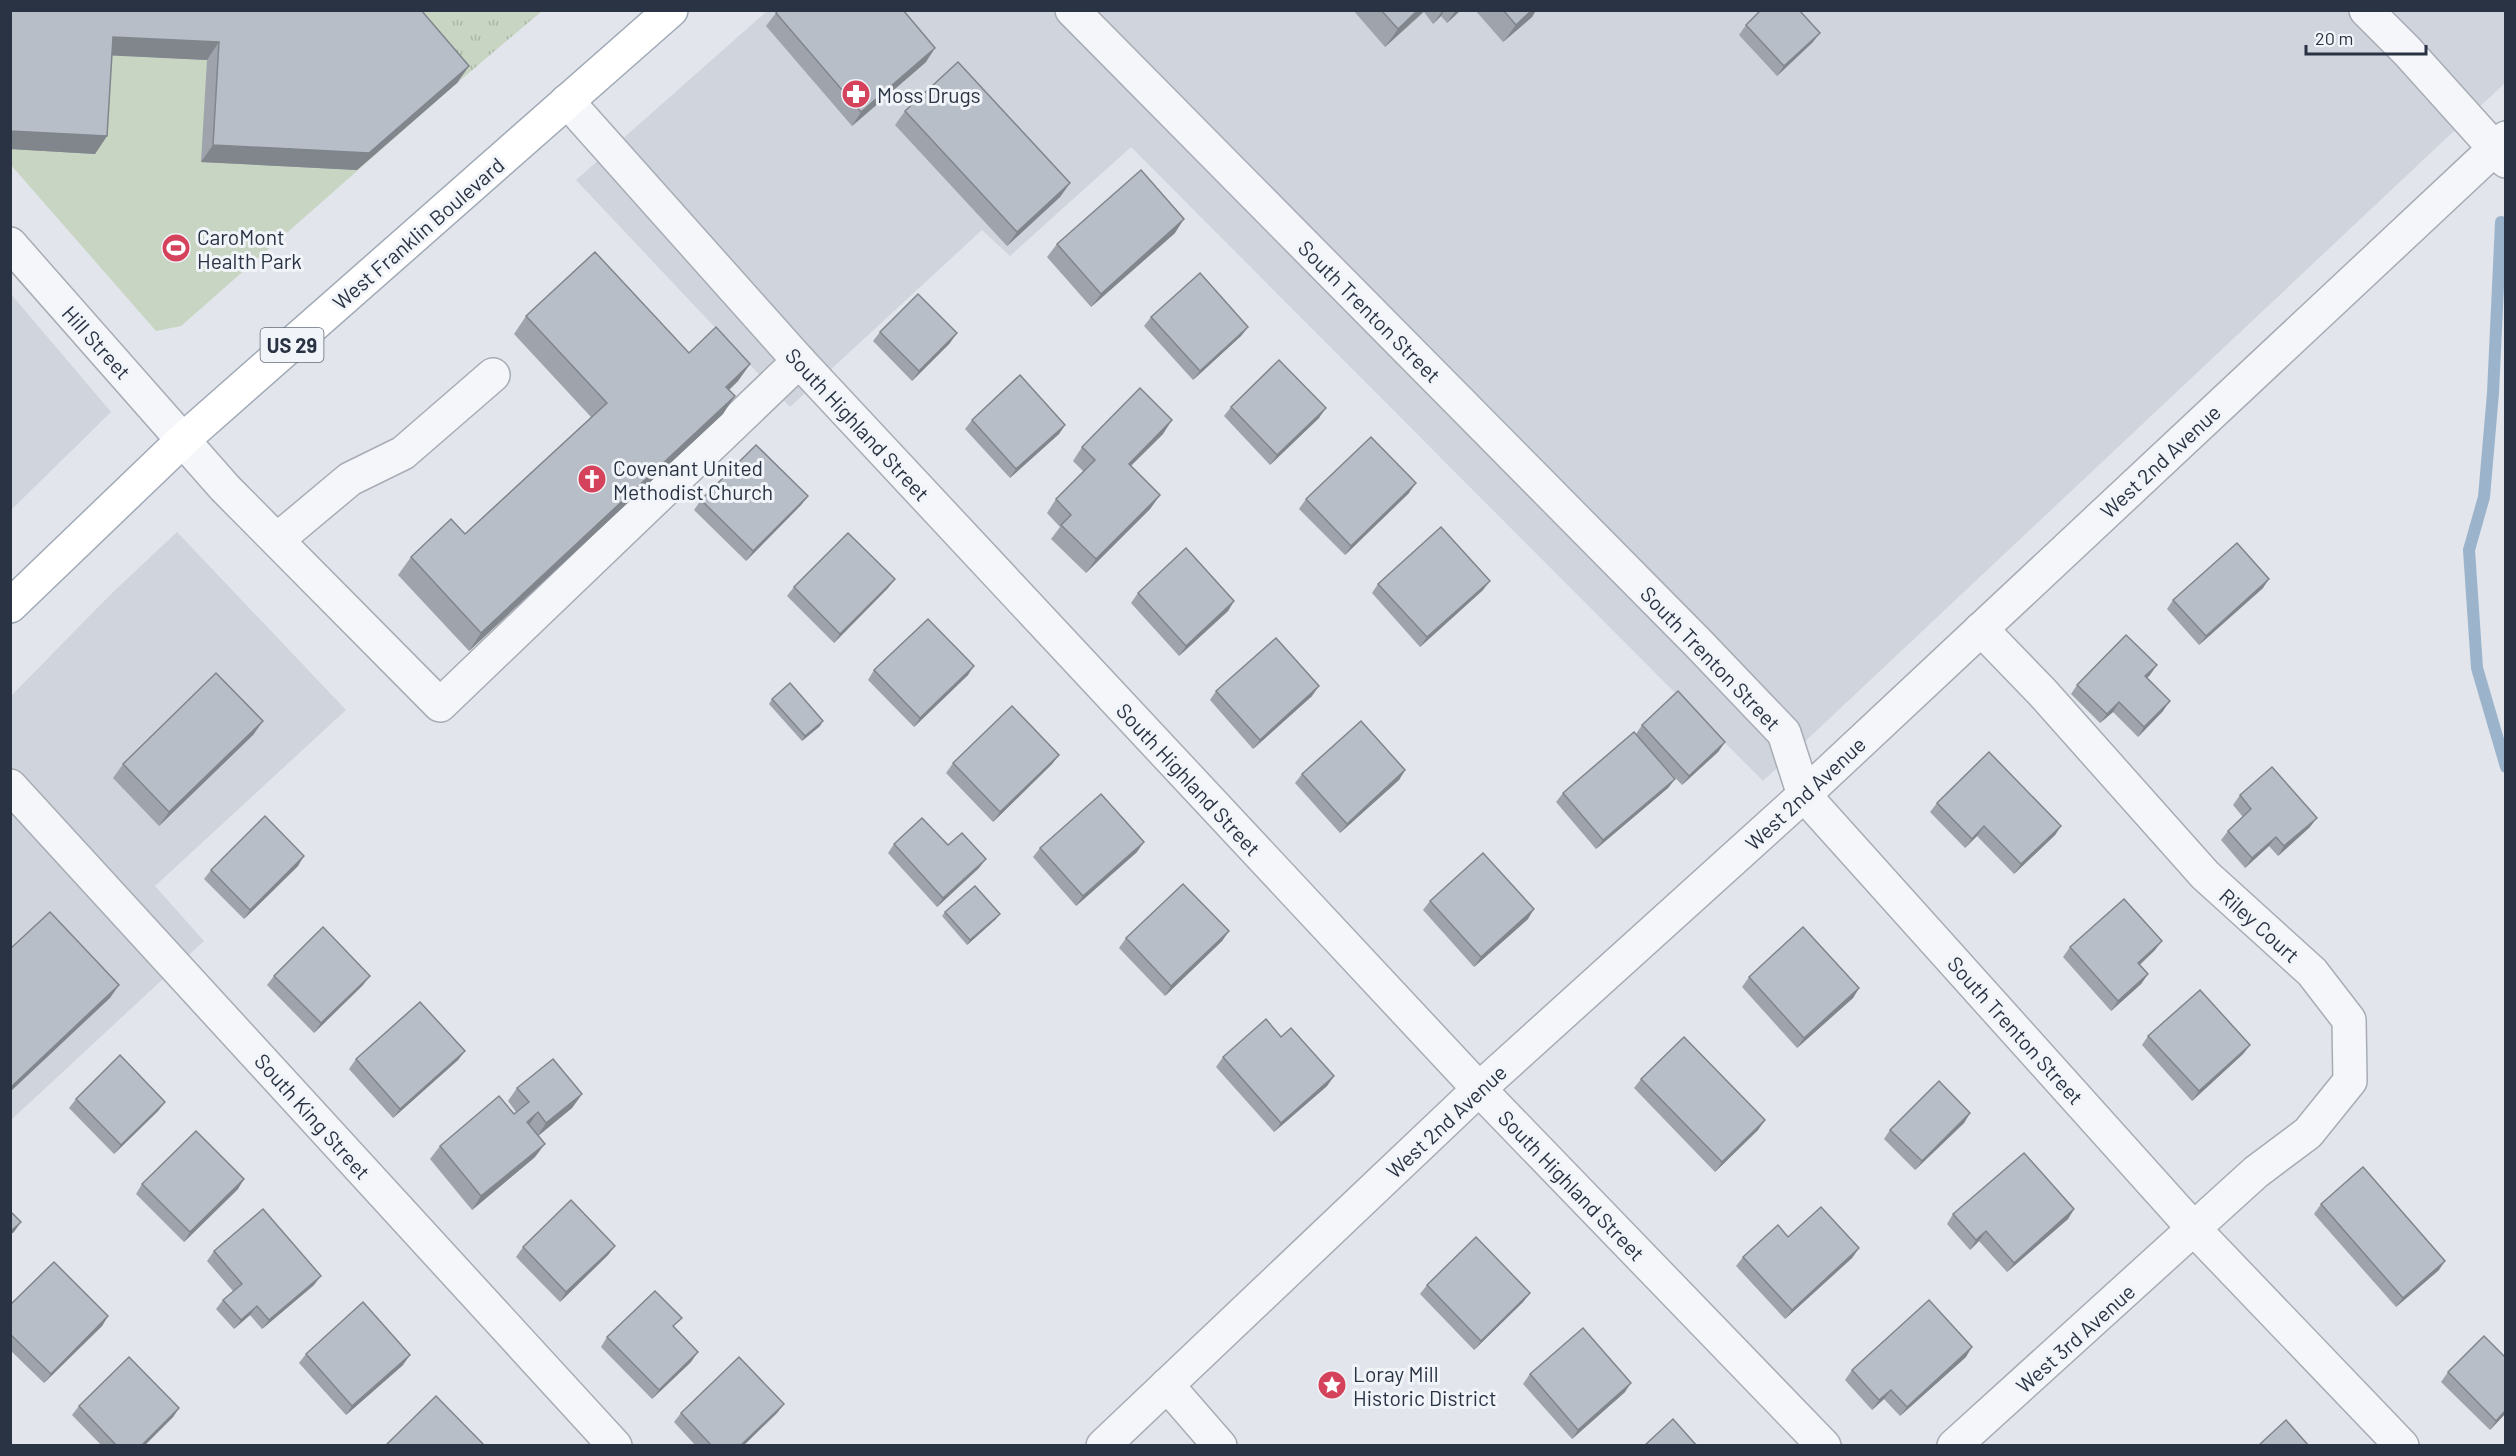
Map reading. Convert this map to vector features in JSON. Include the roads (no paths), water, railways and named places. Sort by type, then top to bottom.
[{"type":"main road","name":"West Franklin Boulevard","points":[[10,606],[184,439],[671,10]]},
{"type":"street","name":"South Trenton Street","points":[[1072,10],[1673,617],[1784,733],[1804,795],[2195,1230],[2402,1446]]},
{"type":"street","points":[[2366,10],[2502,149]]},
{"type":"street","name":"South Highland Street","points":[[567,101],[799,361],[1479,1089],[1824,1446]]},
{"type":"street","name":"West 2nd Avenue","points":[[1102,1446],[1479,1089],[1804,795],[2502,149]]},
{"type":"street","name":"Hill Street","points":[[10,244],[225,488],[441,705],[799,361]]},
{"type":"street","points":[[277,540],[350,479],[403,453],[493,375]]},
{"type":"street","name":"Riley Court","points":[[1981,629],[2042,692],[2205,875],[2312,972],[2349,1020],[2350,1081],[2308,1133],[2256,1172],[2195,1230]]},
{"type":"street","name":"South King Street","points":[[10,786],[615,1446]]},
{"type":"street","name":"West 3rd Avenue","points":[[1954,1446],[2195,1230]]},
{"type":"street","points":[[1167,1385],[1220,1446]]},
{"type":"waterway","points":[[2501,222],[2493,393],[2484,497],[2469,550],[2477,668],[2506,767]]},
{"type":"place","name":"Moss Drugs","points":[[856,94]]},
{"type":"place","name":"CaroMont Health Park","points":[[176,248]]},
{"type":"place","name":"Covenant United Methodist Church","points":[[592,479]]},
{"type":"place","name":"Loray Mill Historic District","points":[[1332,1385]]}]
